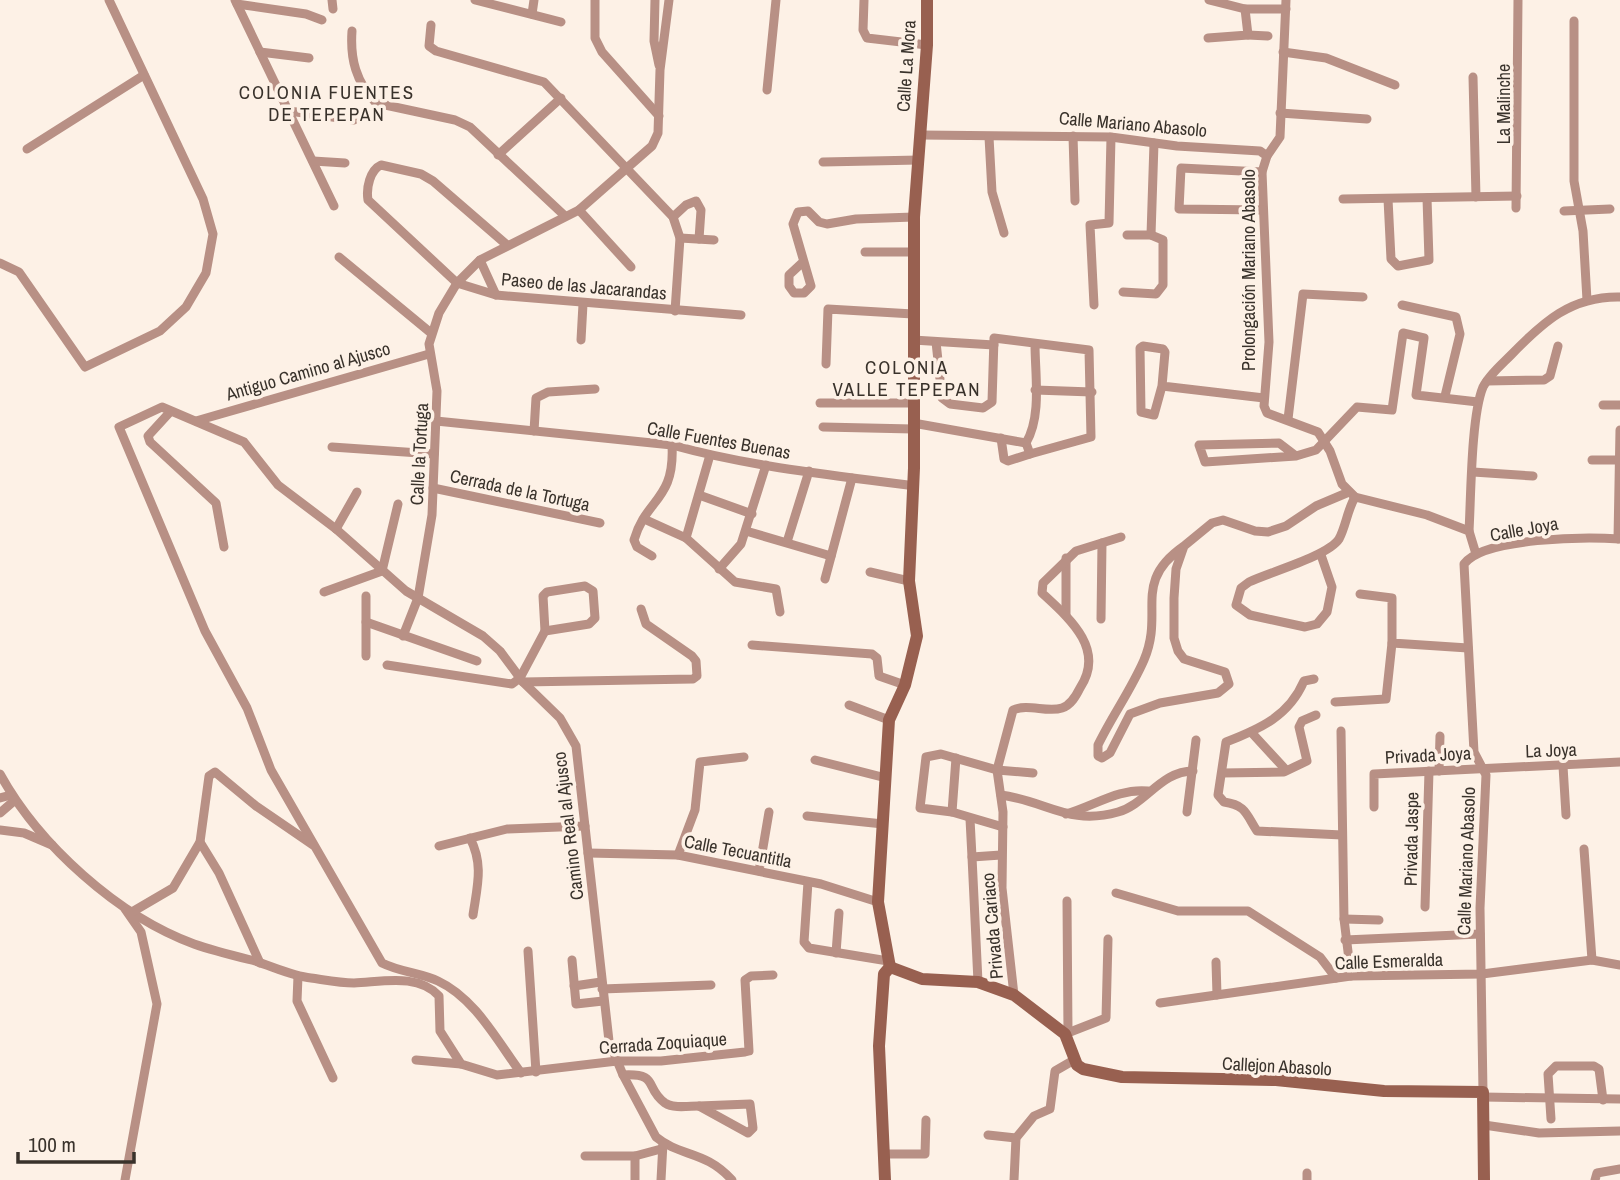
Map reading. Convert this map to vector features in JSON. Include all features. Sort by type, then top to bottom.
[{"type":"street","points":[[0,263],[19,272],[85,367],[160,331],[186,307],[206,273],[213,234],[202,199],[109,0]]},
{"type":"street","points":[[475,0],[561,22]]},
{"type":"street","points":[[532,14],[534,0]]},
{"type":"street","points":[[595,0],[595,38],[602,52],[659,116]]},
{"type":"street","points":[[655,0],[654,41],[660,70]]},
{"type":"street","points":[[660,70],[669,0]]},
{"type":"street","points":[[767,90],[776,0]]},
{"type":"street","points":[[864,0],[863,30],[867,38],[927,45]]},
{"type":"street","name":"Calle La Mora","points":[[920,135],[927,45],[927,0]]},
{"type":"street","points":[[1209,0],[1245,9],[1286,4]]},
{"type":"street","name":"La Malinche","points":[[1516,208],[1518,0]]},
{"type":"street","points":[[322,20],[283,5],[236,2],[334,206]]},
{"type":"street","name":"Prolongación Mariano Abasolo","points":[[1264,398],[1269,342],[1263,154],[1280,136],[1286,4]]},
{"type":"street","points":[[1245,9],[1248,35]]},
{"type":"street","points":[[1574,21],[1574,181],[1583,231],[1587,300]]},
{"type":"street","name":"Paseo de las Jacarandas","points":[[431,25],[429,46],[436,51],[544,82],[673,217],[680,238],[676,311],[496,295],[457,283]]},
{"type":"street","points":[[352,31],[353,65],[367,94],[376,103],[455,120],[470,127],[565,216]]},
{"type":"street","points":[[1208,37],[1268,36]]},
{"type":"street","points":[[260,52],[309,58]]},
{"type":"street","points":[[1283,52],[1326,58],[1395,85]]},
{"type":"street","name":"Calle la Tortuga","points":[[402,636],[418,598],[432,515],[436,376],[429,354],[431,333],[439,313],[457,283],[480,260],[579,210],[652,146],[658,133],[660,70]]},
{"type":"street","points":[[27,149],[145,75]]},
{"type":"street","points":[[1473,77],[1476,197]]},
{"type":"street","points":[[498,155],[561,98]]},
{"type":"street","points":[[289,111],[354,120]]},
{"type":"street","points":[[1280,113],[1367,119]]},
{"type":"street","points":[[885,1180],[879,1046],[884,974],[889,964],[878,902],[889,720],[905,685],[918,636],[909,581],[914,485],[914,217],[920,135]]},
{"type":"street","name":"Calle Mariano Abasolo","points":[[920,135],[1111,137],[1263,154]]},
{"type":"street","points":[[989,136],[992,192],[1004,233]]},
{"type":"street","points":[[1073,136],[1075,201]]},
{"type":"street","points":[[1094,305],[1090,225],[1108,223],[1111,137]]},
{"type":"street","points":[[1151,235],[1154,143]]},
{"type":"street","points":[[823,162],[919,160]]},
{"type":"street","points":[[313,161],[345,163]]},
{"type":"street","points":[[457,283],[368,200],[368,186],[376,167],[396,168],[433,181],[507,245]]},
{"type":"street","points":[[1262,172],[1181,168],[1179,209],[1263,211]]},
{"type":"street","points":[[1343,199],[1517,196]]},
{"type":"street","points":[[1388,199],[1391,260],[1398,266],[1429,260],[1427,198]]},
{"type":"street","points":[[673,217],[691,202],[700,204],[699,239]]},
{"type":"street","points":[[1564,211],[1610,209]]},
{"type":"street","points":[[579,210],[631,267]]},
{"type":"street","points":[[803,262],[793,224],[797,212],[808,211],[827,224],[856,219],[914,217]]},
{"type":"street","points":[[1123,292],[1156,294],[1161,291],[1164,248],[1160,237],[1127,235]]},
{"type":"street","points":[[680,238],[714,240]]},
{"type":"street","points":[[865,253],[914,252]]},
{"type":"street","points":[[339,257],[431,333]]},
{"type":"street","points":[[480,260],[496,295]]},
{"type":"street","points":[[1289,419],[1303,295],[1363,297]]},
{"type":"street","points":[[1476,554],[1469,531],[1478,402],[1487,381],[1545,320],[1587,300],[1620,297]]},
{"type":"street","points":[[581,340],[583,303]]},
{"type":"street","points":[[1402,305],[1456,317],[1460,334],[1445,396]]},
{"type":"street","points":[[826,364],[828,309],[913,314]]},
{"type":"street","points":[[676,311],[741,315]]},
{"type":"street","points":[[1296,456],[1279,443],[1199,445],[1205,462],[1296,456],[1316,450],[1357,407],[1392,410],[1403,334],[1424,338],[1416,395],[1433,398],[1445,396],[1478,402]]},
{"type":"street","points":[[936,342],[942,398],[950,404],[983,408],[992,402],[994,338],[1089,349],[1091,438],[1008,461],[1003,459],[1001,438]]},
{"type":"street","points":[[914,340],[994,345]]},
{"type":"street","points":[[1026,443],[1032,433],[1035,344]]},
{"type":"street","points":[[1143,346],[1165,352],[1162,386],[1154,415],[1140,412],[1140,348],[1143,346]]},
{"type":"street","points":[[1487,381],[1545,380],[1550,376],[1558,346]]},
{"type":"street","name":"Antiguo Camino al Ajusco","points":[[196,421],[429,354]]},
{"type":"street","points":[[1162,386],[1264,398],[1267,413],[1318,432],[1325,440],[1342,484],[1352,494],[1427,515],[1469,531]]},
{"type":"street","points":[[534,431],[536,398],[548,392],[595,389]]},
{"type":"street","points":[[1035,390],[1092,392]]},
{"type":"street","points":[[820,403],[914,403]]},
{"type":"street","points":[[1603,405],[1620,405]]},
{"type":"street","points":[[166,409],[148,436],[149,442],[216,503],[224,547]]},
{"type":"street","points":[[166,409],[119,427],[205,631],[247,708],[271,770],[382,963],[402,973],[436,980],[457,993],[482,1020],[521,1073]]},
{"type":"street","name":"Camino Real al Ajusco","points":[[166,409],[244,442],[278,485],[336,528],[382,571],[418,598],[483,636],[500,651],[521,680],[572,735],[576,747],[603,1001],[610,1041],[623,1075],[662,1146]]},
{"type":"street","name":"Calle Fuentes Buenas","points":[[436,421],[672,444],[710,456],[914,485]]},
{"type":"street","points":[[823,427],[913,426],[1026,443]]},
{"type":"street","points":[[1619,539],[1620,430]]},
{"type":"street","points":[[1026,443],[1030,454]]},
{"type":"street","points":[[652,555],[638,547],[634,540],[644,519],[667,487],[672,473],[672,444]]},
{"type":"street","points":[[332,447],[434,454]]},
{"type":"street","points":[[686,538],[710,456]]},
{"type":"street","points":[[1592,460],[1620,460]]},
{"type":"street","points":[[719,569],[741,544],[766,465]]},
{"type":"street","points":[[787,542],[809,471]]},
{"type":"street","points":[[1473,472],[1533,476]]},
{"type":"street","points":[[825,579],[852,478]]},
{"type":"street","name":"Cerrada de la Tortuga","points":[[433,488],[600,523]]},
{"type":"street","points":[[336,528],[357,492]]},
{"type":"street","points":[[1184,545],[1176,569],[1174,598],[1174,638],[1178,651],[1184,659],[1225,672],[1228,684],[1218,693],[1160,703],[1130,714],[1110,753],[1102,758],[1098,756],[1098,745],[1144,659],[1150,641],[1156,572],[1168,557],[1212,523],[1223,520],[1255,531],[1268,532],[1286,526],[1316,506],[1352,494]]},
{"type":"street","points":[[1321,555],[1332,587],[1326,612],[1317,624],[1305,627],[1250,615],[1236,605],[1241,588],[1249,582],[1321,555],[1340,537],[1352,494]]},
{"type":"street","points":[[699,495],[752,514]]},
{"type":"street","points":[[324,592],[382,571],[398,504]]},
{"type":"street","points":[[644,519],[686,538],[735,582],[776,589],[779,612]]},
{"type":"street","points":[[746,531],[831,556]]},
{"type":"street","points":[[1066,615],[1040,588],[1066,558],[1121,537]]},
{"type":"street","name":"Calle Joya","points":[[1476,554],[1549,538],[1619,539]]},
{"type":"street","points":[[1101,619],[1102,543]]},
{"type":"street","name":"Calle Mariano Abasolo","points":[[1476,554],[1464,564],[1463,572],[1474,752],[1476,761],[1486,775],[1480,934],[1484,1180]]},
{"type":"street","points":[[1066,558],[1066,615]]},
{"type":"street","points":[[870,572],[909,581]]},
{"type":"street","points":[[521,680],[545,631],[543,596],[547,592],[585,586],[593,590],[595,618],[589,624],[545,631]]},
{"type":"street","points":[[1335,702],[1386,699],[1392,643],[1392,598],[1360,594]]},
{"type":"street","points":[[366,596],[366,656]]},
{"type":"street","points":[[387,666],[512,684],[521,680],[694,679],[697,676],[696,662],[692,656],[646,624],[640,609]]},
{"type":"street","name":"Privada Cariaco","points":[[1014,995],[1002,855],[1001,795],[997,770],[1013,709],[1059,709],[1071,701],[1089,675],[1090,665],[1081,632],[1066,615]]},
{"type":"street","points":[[366,622],[477,661]]},
{"type":"street","points":[[1392,643],[1468,648]]},
{"type":"street","points":[[752,645],[872,654],[877,658],[879,676],[905,685]]},
{"type":"street","points":[[1314,679],[1304,681],[1298,694],[1279,718],[1251,733],[1226,742],[1219,799],[1245,809],[1257,831],[1342,835]]},
{"type":"street","points":[[849,705],[889,720]]},
{"type":"street","points":[[1222,773],[1286,770],[1307,761],[1299,727],[1302,721],[1316,715]]},
{"type":"street","points":[[1341,732],[1344,919],[1352,976]]},
{"type":"street","points":[[1251,733],[1286,770]]},
{"type":"street","name":"Privada Jaspe","points":[[1425,907],[1434,771],[1440,736]]},
{"type":"street","points":[[1187,812],[1196,740]]},
{"type":"street","points":[[1003,827],[952,813],[920,808],[926,757],[941,754],[997,770],[1033,772]]},
{"type":"street","points":[[678,855],[695,810],[700,762],[744,757]]},
{"type":"street","points":[[952,813],[956,758]]},
{"type":"street","points":[[815,760],[886,778]]},
{"type":"street","name":"La Joya","points":[[1483,768],[1620,762]]},
{"type":"street","points":[[1563,766],[1566,815]]},
{"type":"street","name":"Privada Joya","points":[[1374,807],[1374,774],[1483,768]]},
{"type":"street","points":[[1001,795],[1036,802],[1063,815],[1083,818],[1121,811],[1142,800],[1147,791],[1175,774],[1192,771]]},
{"type":"street","points":[[128,910],[173,888],[200,842],[209,776],[215,772],[256,806],[314,846]]},
{"type":"street","points":[[0,774],[13,797],[79,871],[128,910],[192,943],[298,976],[353,983],[386,978],[430,986],[439,996],[440,1031],[461,1064]]},
{"type":"street","points":[[1063,815],[1120,793],[1147,791]]},
{"type":"street","points":[[0,798],[13,797]]},
{"type":"street","points":[[0,813],[13,797]]},
{"type":"street","points":[[759,872],[769,812]]},
{"type":"street","points":[[807,816],[883,824]]},
{"type":"street","points":[[970,819],[972,857]]},
{"type":"street","points":[[439,846],[507,829],[585,826]]},
{"type":"street","points":[[0,830],[24,833],[55,846]]},
{"type":"street","points":[[470,838],[479,856],[480,868],[473,915]]},
{"type":"street","points":[[200,842],[219,873],[260,963]]},
{"type":"street","points":[[1584,849],[1592,960]]},
{"type":"street","name":"Calle Tecuantitla","points":[[588,853],[678,855],[808,881],[878,902]]},
{"type":"street","name":"Privada Cariaco","points":[[978,982],[972,857],[1002,855]]},
{"type":"street","points":[[808,881],[804,942],[809,948],[889,964],[922,979],[978,982],[1014,995],[1066,1034]]},
{"type":"street","points":[[1116,893],[1178,911],[1248,911],[1320,957],[1336,978]]},
{"type":"street","points":[[1014,1180],[1016,1138],[1034,1116],[1050,1109],[1055,1071],[1074,1060],[1066,1034],[1067,901]]},
{"type":"street","points":[[125,1180],[157,1004],[141,932],[128,910]]},
{"type":"street","points":[[836,953],[839,913]]},
{"type":"street","points":[[1344,919],[1379,920]]},
{"type":"street","points":[[1345,940],[1480,934]]},
{"type":"street","points":[[1066,1034],[1107,1018],[1108,939]]},
{"type":"street","points":[[528,951],[536,1072]]},
{"type":"street","points":[[572,960],[576,1004],[603,1001]]},
{"type":"street","name":"Calle Esmeralda","points":[[1160,1003],[1352,976],[1482,974],[1592,960],[1620,965]]},
{"type":"street","points":[[1216,962],[1217,995]]},
{"type":"street","name":"Cerrada Zoquiaque","points":[[416,1060],[461,1064],[497,1075],[617,1060],[662,1061],[749,1051],[745,980],[751,976],[774,975]]},
{"type":"street","points":[[298,976],[297,1001],[333,1078]]},
{"type":"street","points":[[574,986],[711,985]]},
{"type":"street","name":"Callejon Abasolo","points":[[1074,1060],[1083,1069],[1141,1080],[1276,1080],[1384,1091],[1483,1095]]},
{"type":"street","points":[[1551,1119],[1548,1074],[1556,1066],[1594,1066],[1602,1072],[1603,1100]]},
{"type":"street","points":[[623,1075],[644,1075],[665,1103],[671,1105],[750,1104],[752,1131],[745,1132],[699,1106]]},
{"type":"street","points":[[1483,1095],[1620,1099]]},
{"type":"street","points":[[885,1154],[925,1154],[926,1120]]},
{"type":"street","points":[[1484,1125],[1539,1133],[1620,1131]]},
{"type":"street","points":[[988,1135],[1016,1138]]},
{"type":"street","points":[[661,1180],[662,1146]]},
{"type":"street","points":[[585,1156],[635,1156],[662,1146],[707,1158],[732,1180]]},
{"type":"street","points":[[635,1156],[635,1180]]},
{"type":"street","points":[[1595,1180],[1597,1173],[1620,1169]]},
{"type":"district","name":"COLONIA FUENTES DE TEPEPAN","points":[[327,103]]},
{"type":"district","name":"COLONIA VALLE TEPEPAN","points":[[907,378]]}]
